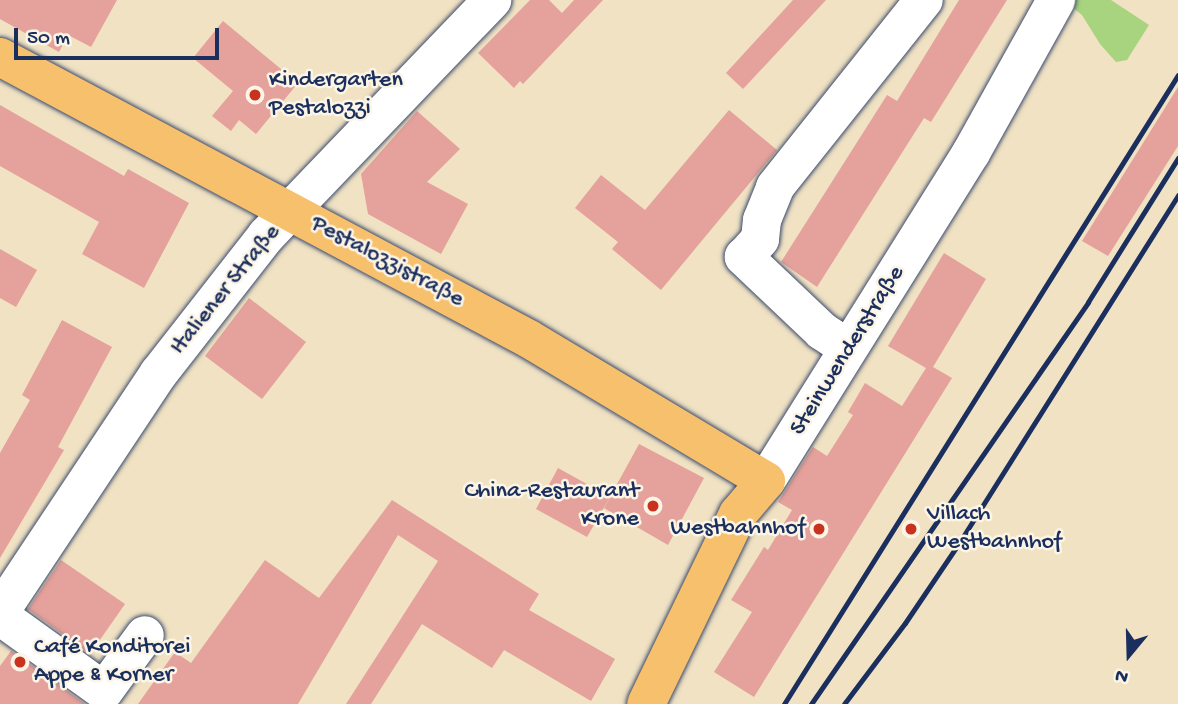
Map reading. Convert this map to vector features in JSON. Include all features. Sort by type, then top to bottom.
[{"type":"main road","name":"Pestalozzistraße","points":[[0,57],[529,339],[766,481]]},
{"type":"main road","name":"Steinwenderstraße","points":[[646,704],[738,514],[766,481]]},
{"type":"street","name":"Italiener Straße","points":[[0,614],[159,373],[291,210],[492,0]]},
{"type":"street","points":[[848,348],[822,331],[744,257],[760,239],[762,220],[775,187],[797,156],[925,0]]},
{"type":"street","name":"Steinwenderstraße","points":[[766,481],[971,153],[1056,0]]},
{"type":"street","points":[[0,614],[104,691],[145,635]]},
{"type":"green space","points":[[1072,0],[1111,0],[1149,25],[1127,60],[1116,62],[1100,44],[1082,15],[1068,4]]},
{"type":"building","points":[[0,0],[117,0],[91,47],[68,35],[59,52],[0,19]]},
{"type":"building","points":[[530,0],[549,0],[562,13],[574,0],[603,0],[523,84],[520,81],[514,88],[478,53]]},
{"type":"building","points":[[793,0],[826,0],[743,89],[726,73]]},
{"type":"building","points":[[959,0],[1007,0],[931,122],[924,118],[817,287],[781,262],[887,95],[897,101]]},
{"type":"building","points":[[223,21],[298,83],[256,134],[239,120],[231,131],[212,116],[233,91],[193,58]]},
{"type":"building","points":[[1178,87],[1178,146],[1108,256],[1082,241]]},
{"type":"building","points":[[0,105],[124,176],[128,169],[189,203],[144,288],[82,254],[99,222],[0,166]]},
{"type":"building","points":[[729,110],[777,150],[661,290],[612,249],[618,242],[575,208],[601,175],[645,210]]},
{"type":"building","points":[[417,111],[460,149],[427,182],[468,204],[441,254],[368,214],[361,174]]},
{"type":"building","points":[[0,249],[37,270],[16,307],[0,298]]},
{"type":"building","name":"Westbahnhof","points":[[944,253],[986,279],[933,367],[952,378],[754,697],[714,672],[752,612],[731,600],[764,547],[768,550],[792,510],[778,502],[813,447],[827,456],[853,415],[848,412],[865,383],[902,406],[926,368],[888,346]]},
{"type":"building","points":[[249,298],[306,342],[262,399],[205,356]]},
{"type":"building","points":[[62,320],[112,347],[58,447],[64,450],[0,558],[0,453],[30,400],[22,395]]},
{"type":"building","name":"China-Restaurant Krone","points":[[639,444],[704,478],[668,545],[604,508]]},
{"type":"building","points":[[558,468],[610,497],[587,537],[536,509]]},
{"type":"building","points":[[392,500],[539,594],[529,610],[615,659],[591,701],[504,650],[492,668],[422,624],[371,704],[346,704],[438,561],[398,535],[298,704],[138,704],[175,652],[191,663],[265,560],[319,598]]},
{"type":"building","points":[[61,560],[125,604],[90,654],[28,609]]},
{"type":"building","points":[[11,651],[85,704],[0,704],[0,666]]},
{"type":"railway","points":[[784,704],[1178,75]]},
{"type":"railway","points":[[811,704],[1088,302],[1178,158]]},
{"type":"railway","points":[[844,704],[905,623],[959,543],[1178,195]]},
{"type":"place","name":"Kindergarten Pestalozzi","points":[[255,95]]},
{"type":"place","name":"China-Restaurant Krone","points":[[653,506]]},
{"type":"place","name":"Westbahnhof","points":[[819,529]]},
{"type":"place","name":"Villach Westbahnhof","points":[[911,529]]},
{"type":"place","name":"Café Konditorei Appe & Korner","points":[[20,662]]}]
